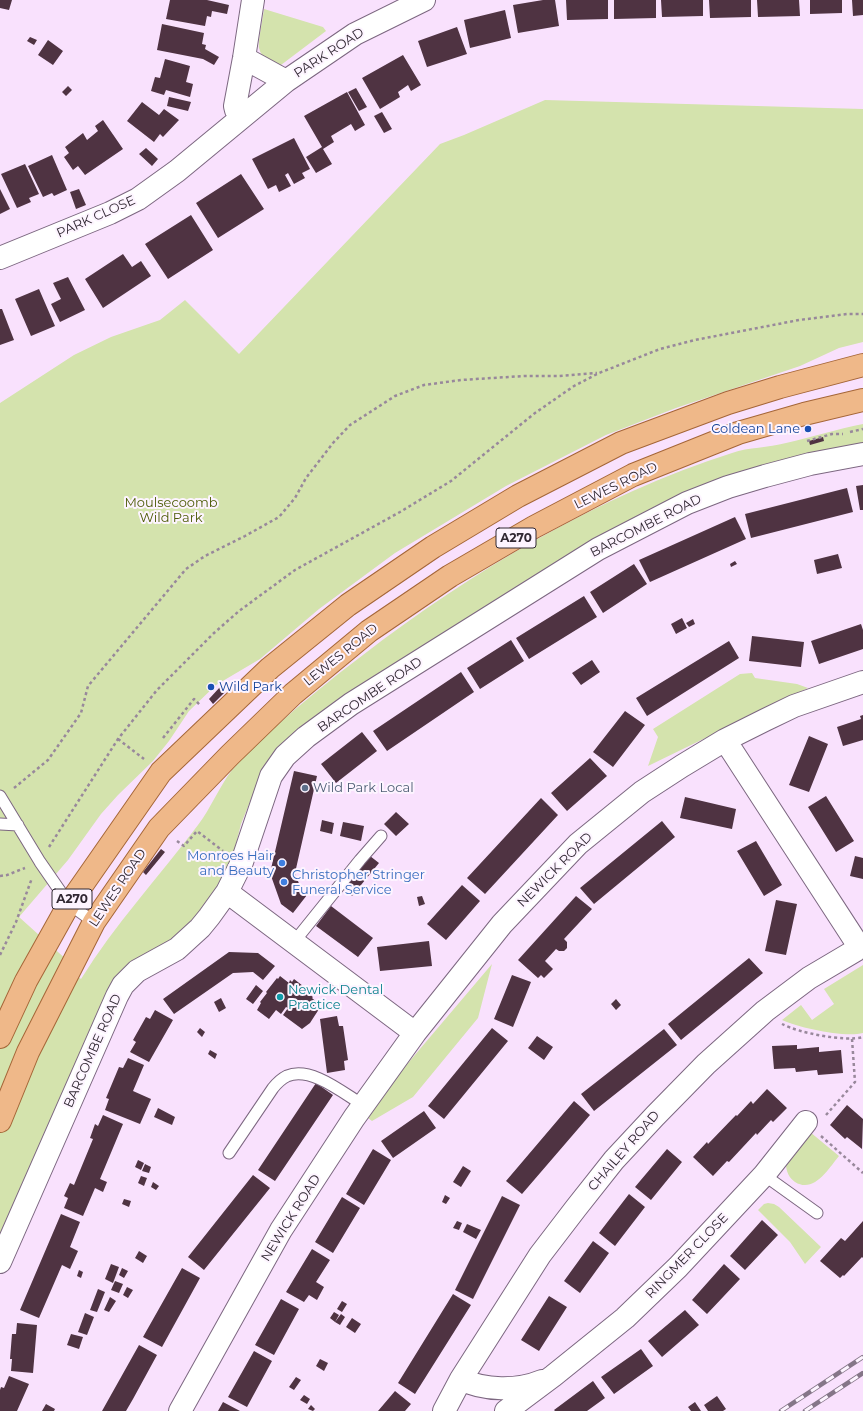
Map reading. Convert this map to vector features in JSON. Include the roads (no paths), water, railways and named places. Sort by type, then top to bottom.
[{"type":"main road","name":"A270","points":[[0,1037],[26,981],[69,904],[161,772],[270,668],[348,605],[433,547],[518,496],[621,443],[728,403],[780,387],[861,366]]},
{"type":"main road","name":"LEWES ROAD","points":[[0,1121],[28,1052],[94,922],[158,828],[293,694],[369,632],[450,576],[534,527],[633,475],[738,433],[804,414],[863,400]]},
{"type":"street","points":[[241,118],[235,106],[253,0]]},
{"type":"street","name":"PARK ROAD","points":[[241,118],[286,81],[355,34],[424,0]]},
{"type":"street","points":[[244,58],[286,81]]},
{"type":"street","name":"PARK CLOSE","points":[[0,258],[110,213],[138,199],[177,171],[241,118]]},
{"type":"street","name":"BARCOMBE ROAD","points":[[0,1262],[103,1025],[123,985],[137,971],[164,956],[188,940],[209,917],[227,892],[242,862],[271,776],[285,756],[351,704],[598,549],[687,503],[728,486],[810,464],[863,454]]},
{"type":"street","name":"NEWICK ROAD","points":[[180,1411],[281,1230],[363,1105],[415,1033],[502,924],[578,844],[642,792],[725,740],[794,706],[844,687],[863,682]]},
{"type":"street","points":[[725,740],[862,947]]},
{"type":"street","points":[[227,892],[415,1033]]},
{"type":"street","name":"CHAILEY ROAD","points":[[444,1411],[461,1379],[540,1255],[614,1160],[706,1064],[765,1011],[809,978],[862,947]]},
{"type":"street","name":"RINGMER CLOSE","points":[[506,1411],[553,1376],[630,1313],[678,1267],[764,1174],[806,1122]]},
{"type":"street","name":"RINGMER CLOSE","points":[[461,1379],[470,1384],[510,1388],[539,1382],[553,1376]]},
{"type":"lane","points":[[1,797],[40,862],[69,904],[94,922]]},
{"type":"lane","points":[[0,824],[18,825]]},
{"type":"lane","points":[[294,942],[381,836]]},
{"type":"lane","points":[[229,1153],[273,1088],[282,1079],[289,1075],[305,1074],[319,1078],[363,1105]]},
{"type":"lane","points":[[764,1174],[818,1212]]},
{"type":"railway","points":[[781,1411],[863,1357]]},
{"type":"railway","points":[[805,1411],[863,1373]]},
{"type":"place","name":"Coldean Lane","points":[[808,429]]},
{"type":"place","name":"Wild Park","points":[[211,687]]},
{"type":"place","name":"Wild Park Local","points":[[305,788]]},
{"type":"place","name":"Monroes Hair and Beauty","points":[[282,863]]},
{"type":"place","name":"Christopher Stringer Funeral Service","points":[[284,882]]},
{"type":"place","name":"Newick Dental Practice","points":[[280,997]]},
{"type":"park label","name":"Moulsecoomb Wild Park","points":[[171,510]]}]
